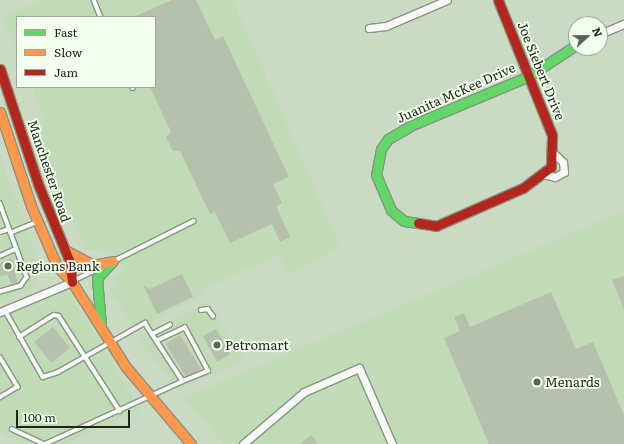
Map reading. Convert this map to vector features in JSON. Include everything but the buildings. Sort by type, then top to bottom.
[{"type":"main road","name":"Joe Siebert Drive","points":[[498,0],[552,135],[554,154],[551,166]]},
{"type":"main road","name":"Juanita McKee Drive","points":[[551,166],[524,188],[427,227],[404,221],[391,210],[376,175],[382,148],[398,132],[529,76],[568,50]]},
{"type":"main road","name":"Manchester Road","points":[[0,69],[38,184],[64,248],[72,282]]},
{"type":"main road","name":"Manchester Road","points":[[1,115],[37,222],[57,266],[72,282],[110,345],[148,395],[191,444]]},
{"type":"main road","points":[[64,248],[93,265],[113,261]]},
{"type":"main road","points":[[102,332],[97,278],[113,261]]},
{"type":"street","points":[[369,28],[386,26],[447,0]]},
{"type":"street","points":[[608,31],[624,24]]},
{"type":"street","name":"Joe Siebert Drive","points":[[543,174],[555,176],[564,172],[563,162],[554,154]]},
{"type":"street","points":[[2,311],[72,282]]},
{"type":"street","points":[[243,444],[304,392],[359,368],[392,444]]},
{"type":"lane","points":[[94,0],[101,16]]},
{"type":"lane","points":[[0,203],[16,249],[27,272],[26,283],[0,292]]},
{"type":"lane","points":[[72,282],[194,221]]},
{"type":"lane","points":[[0,232],[9,231],[37,222]]},
{"type":"lane","points":[[0,256],[16,249]]},
{"type":"lane","points":[[200,310],[208,309],[213,316]]},
{"type":"lane","points":[[2,311],[43,377],[110,345],[145,323],[182,381]]},
{"type":"lane","points":[[19,337],[54,315],[59,316],[120,411]]},
{"type":"lane","points":[[152,334],[170,325]]},
{"type":"lane","points":[[12,429],[44,444],[120,411],[148,395],[208,371],[185,328],[157,340]]},
{"type":"lane","points":[[0,357],[18,387],[0,398]]},
{"type":"shaded area","points":[[39,0],[233,0],[340,246],[288,275],[279,255],[202,289],[204,295],[136,329],[109,291],[116,286],[114,278],[123,270],[113,252],[87,249],[78,233],[43,142],[44,118],[32,88],[156,88],[156,16],[16,16],[16,50],[2,18]]},
{"type":"shaded area","points":[[0,155],[40,266],[34,288],[0,302]]},
{"type":"shaded area","points":[[624,211],[624,444],[223,444],[183,398]]},
{"type":"shaded area","points":[[68,290],[140,410],[64,444],[20,444],[0,431],[0,318]]},
{"type":"shaded area","points":[[208,302],[244,361],[178,389],[137,338]]},
{"type":"traffic: fast","points":[[418,223],[404,221],[391,210],[376,175],[381,149],[388,139],[412,125],[529,76],[568,50]]},
{"type":"traffic: fast","points":[[101,326],[97,278],[113,261]]},
{"type":"traffic: slow","points":[[0,112],[31,206],[57,266],[72,282],[126,367],[191,444]]},
{"type":"traffic: slow","points":[[65,250],[93,265],[113,261]]},
{"type":"traffic: jam","points":[[418,223],[436,226],[523,188],[551,167],[552,135],[498,0]]},
{"type":"traffic: jam","points":[[0,69],[38,184],[69,260],[72,282]]},
{"type":"place","name":"Regions Bank","points":[[8,266]]},
{"type":"place","name":"Petromart","points":[[217,345]]},
{"type":"place","name":"Menards","points":[[537,382]]}]
